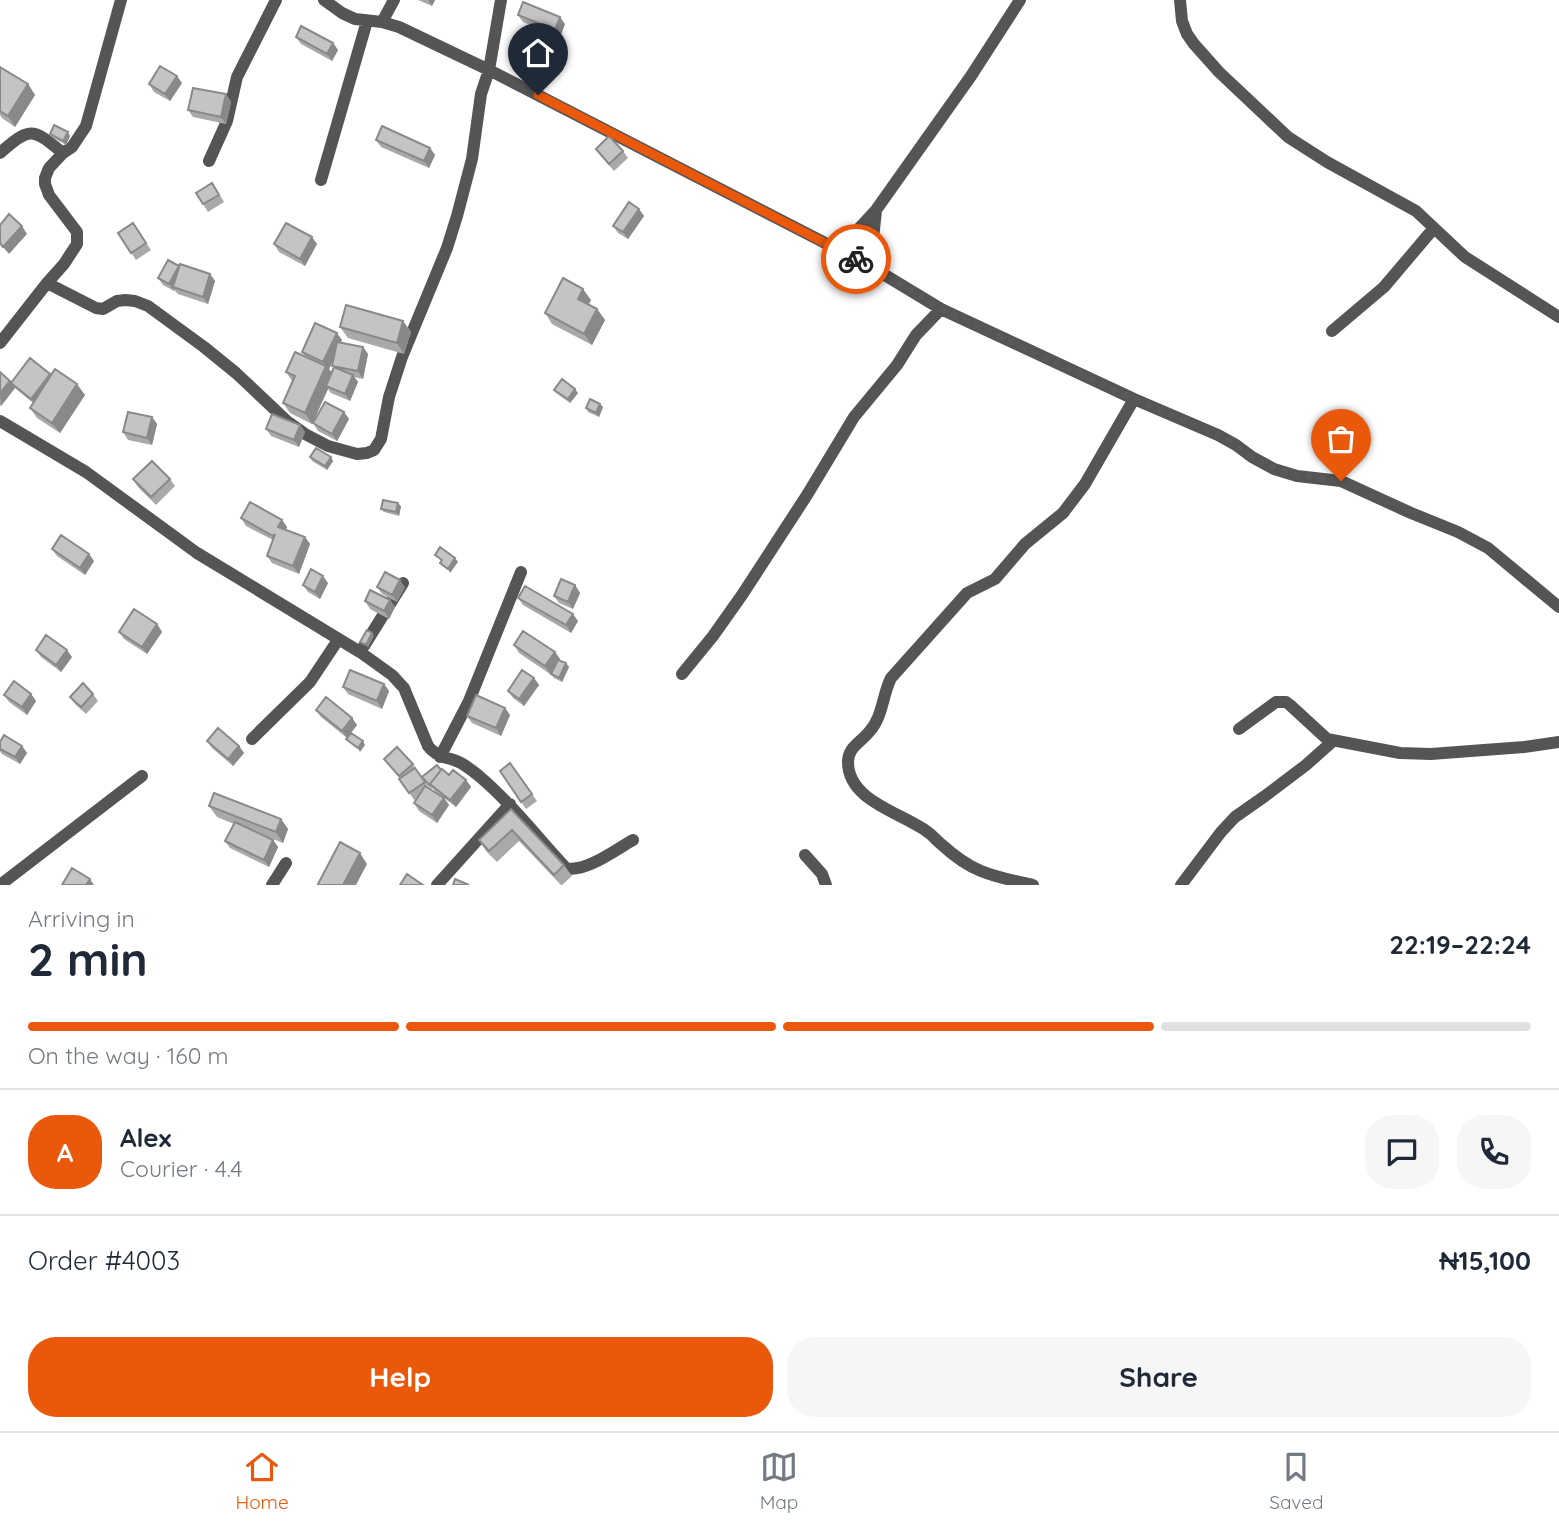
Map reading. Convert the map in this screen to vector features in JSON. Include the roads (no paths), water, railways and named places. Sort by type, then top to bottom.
[{"type":"street","points":[[0,344],[74,250],[78,238],[74,228],[49,195],[45,184],[46,173],[76,141],[86,126],[121,0]]},
{"type":"street","points":[[209,161],[227,121],[237,77],[276,0]]},
{"type":"street","points":[[324,0],[355,19],[399,27],[489,70],[870,266],[941,309],[1218,435],[1274,468],[1297,475],[1341,481],[1458,531],[1488,548],[1559,607]]},
{"type":"street","points":[[382,22],[394,0]]},
{"type":"street","points":[[47,283],[96,309],[125,300],[148,306],[236,373],[288,422],[305,434],[328,446],[357,454],[370,452],[377,447],[381,439],[396,373],[450,237],[471,159],[481,94],[489,70],[501,0]]},
{"type":"street","points":[[839,250],[876,210],[971,76],[1020,0]]},
{"type":"street","points":[[1180,0],[1182,21],[1194,44],[1219,72],[1288,137],[1327,162],[1416,211],[1465,257],[1559,317]]},
{"type":"street","points":[[321,180],[367,21]]},
{"type":"street","points":[[0,153],[18,137],[37,133],[63,153]]},
{"type":"street","points":[[870,266],[876,210]]},
{"type":"street","points":[[1332,331],[1384,287],[1434,228]]},
{"type":"street","points":[[682,674],[749,585],[854,417],[897,365],[916,335],[941,309]]},
{"type":"street","points":[[1033,885],[1012,882],[973,867],[956,857],[930,834],[878,804],[857,786],[851,776],[848,759],[851,750],[870,732],[879,718],[891,678],[967,593],[995,579],[1026,544],[1063,513],[1085,484],[1134,399]]},
{"type":"street","points":[[0,421],[86,472],[197,553],[360,652],[392,675],[404,688],[433,752],[463,764],[510,804],[566,868],[584,868],[633,840]]},
{"type":"street","points":[[440,757],[469,701],[521,572]]},
{"type":"street","points":[[360,652],[403,583]]},
{"type":"street","points":[[252,739],[310,682],[338,640]]},
{"type":"street","points":[[1239,729],[1281,701],[1290,705],[1323,736],[1333,741],[1416,755],[1559,742]]},
{"type":"street","points":[[1181,885],[1235,817],[1306,765],[1333,741]]},
{"type":"street","points":[[0,885],[142,776]]},
{"type":"street","points":[[437,885],[510,804]]},
{"type":"street","points":[[806,855],[822,874],[826,885]]},
{"type":"street","points":[[272,885],[286,863]]}]
